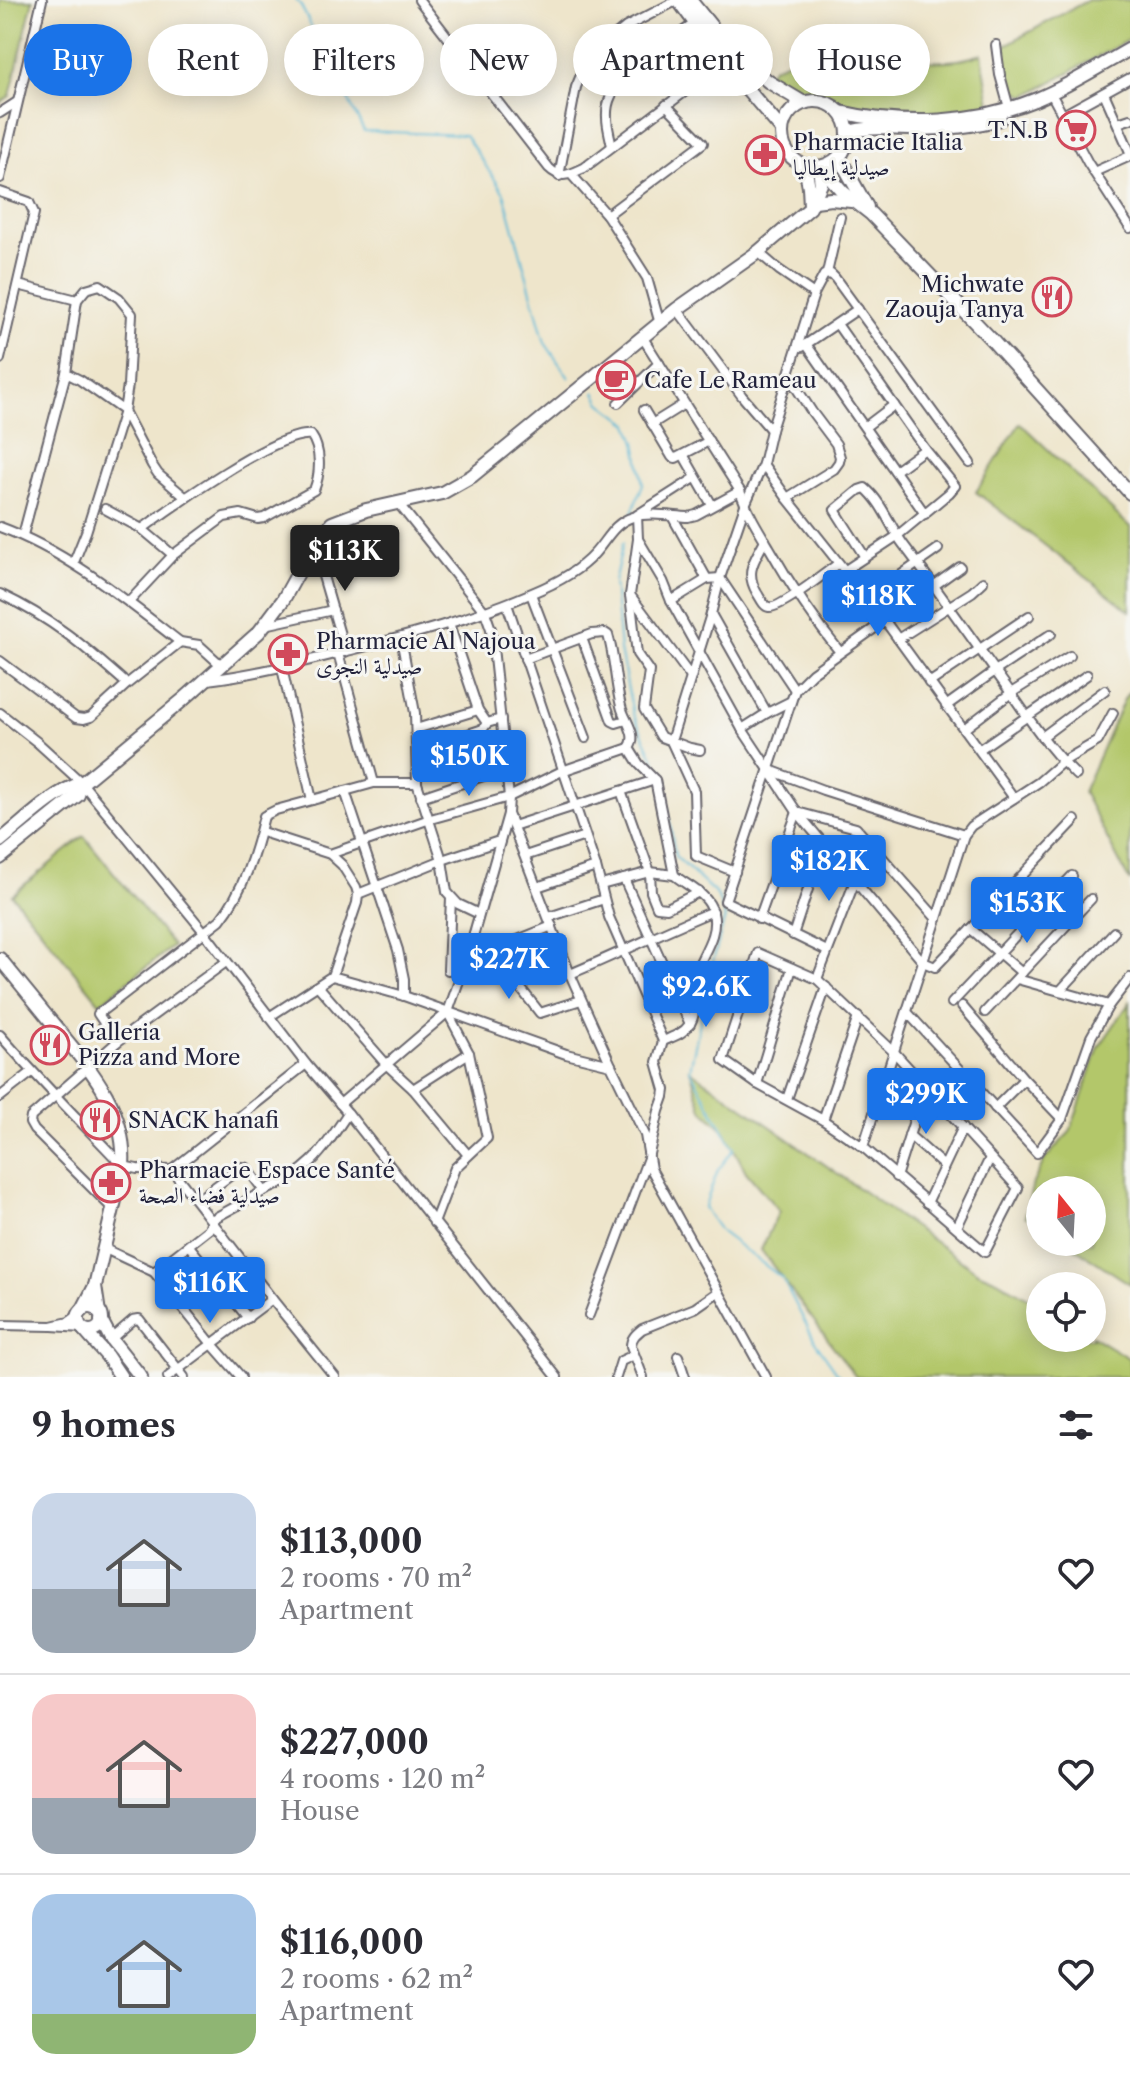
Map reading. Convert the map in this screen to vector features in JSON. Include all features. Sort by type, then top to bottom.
[{"type":"street","points":[[0,178],[42,0]]},
{"type":"street","points":[[419,0],[549,168],[559,176],[584,168],[678,96]]},
{"type":"street","points":[[559,176],[576,87],[584,68],[604,45],[626,27],[678,0],[694,24]]},
{"type":"street","points":[[690,0],[732,52],[769,82],[804,103]]},
{"type":"street","points":[[996,45],[1009,108]]},
{"type":"street","points":[[840,112],[848,132],[847,143],[839,157],[820,167],[805,166],[789,154],[784,145],[783,125],[789,114],[804,103],[825,102],[840,112],[858,116],[932,121],[969,118],[1053,92],[1130,49]]},
{"type":"street","points":[[848,132],[871,127],[957,128],[984,123],[1054,99],[1130,57]]},
{"type":"street","points":[[1063,115],[1130,78]]},
{"type":"street","points":[[1094,172],[1130,154],[1104,93]]},
{"type":"street","points":[[611,96],[607,112],[612,146]]},
{"type":"street","points":[[753,96],[782,130]]},
{"type":"street","points":[[1054,99],[1094,172],[1130,228]]},
{"type":"street","points":[[0,113],[17,102]]},
{"type":"street","points":[[607,215],[703,143],[666,105]]},
{"type":"street","points":[[1118,123],[1130,119]]},
{"type":"street","points":[[839,157],[871,214]]},
{"type":"street","points":[[805,166],[813,204]]},
{"type":"street","points":[[820,167],[843,192],[871,214],[991,339],[1130,493]]},
{"type":"street","points":[[813,204],[821,184],[820,167]]},
{"type":"street","points":[[571,174],[607,215],[647,278],[660,324]]},
{"type":"street","points":[[0,192],[29,202],[34,213],[0,359]]},
{"type":"street","points":[[0,841],[69,787],[82,783],[259,632],[283,600],[314,544],[332,523],[366,510],[442,493],[472,476],[677,309],[758,252],[813,204],[831,199],[855,202]]},
{"type":"street","points":[[735,872],[696,856],[694,791],[671,741],[720,578],[763,464],[814,294],[827,273],[840,217]]},
{"type":"street","points":[[758,252],[814,294]]},
{"type":"street","points":[[827,273],[858,309],[970,463]]},
{"type":"street","points":[[18,285],[77,300]]},
{"type":"street","points":[[23,535],[66,373],[77,300],[86,289],[100,285],[129,308],[134,320],[128,385],[124,411],[74,562]]},
{"type":"street","points":[[677,309],[771,430]]},
{"type":"street","points":[[797,350],[858,309]]},
{"type":"street","points":[[765,540],[750,574],[750,582],[770,608],[865,557],[897,536],[955,486],[925,449],[837,324]]},
{"type":"street","points":[[643,338],[740,491],[745,505],[797,593],[840,652]]},
{"type":"street","points":[[806,344],[925,514]]},
{"type":"street","points":[[618,403],[659,363]]},
{"type":"street","points":[[66,373],[124,411],[158,474],[185,497]]},
{"type":"street","points":[[787,498],[834,469],[840,457],[836,444],[788,375]]},
{"type":"street","points":[[652,424],[684,404]]},
{"type":"street","points":[[865,427],[894,405]]},
{"type":"street","points":[[644,410],[672,457],[684,456],[709,441]]},
{"type":"street","points":[[129,602],[173,555],[224,517],[241,514],[264,518],[314,490],[318,450],[314,439],[311,435],[295,435],[251,457],[185,497],[142,529]]},
{"type":"street","points":[[895,471],[925,449]]},
{"type":"street","points":[[684,456],[712,505]]},
{"type":"street","points":[[763,464],[885,621],[1014,798]]},
{"type":"street","points":[[206,680],[282,668],[401,638],[507,604],[553,584],[573,571],[594,555],[617,525],[695,478]]},
{"type":"street","points":[[865,557],[835,510],[859,490],[867,489],[897,536],[1042,737],[1076,775]]},
{"type":"street","points":[[637,515],[688,517],[740,491]]},
{"type":"street","points":[[340,1104],[448,1012],[466,961],[508,814],[507,768],[491,629],[485,612],[398,503]]},
{"type":"street","points":[[105,509],[142,529],[173,555]]},
{"type":"street","points":[[637,515],[638,539],[630,595],[637,654],[649,671],[644,709],[661,737],[700,750]]},
{"type":"street","points":[[672,516],[707,579]]},
{"type":"street","points":[[0,527],[23,535],[74,562],[180,642],[199,645],[222,666]]},
{"type":"street","points":[[638,539],[742,729],[797,812],[923,962],[935,967],[1075,820]]},
{"type":"street","points":[[314,544],[374,783]]},
{"type":"street","points":[[867,599],[938,549]]},
{"type":"street","points":[[827,951],[725,901],[791,701],[795,690],[812,673],[960,567]]},
{"type":"street","points":[[671,601],[707,579],[720,578]]},
{"type":"street","points":[[720,578],[795,690]]},
{"type":"street","points":[[898,639],[983,582]]},
{"type":"street","points":[[0,594],[66,631],[127,684]]},
{"type":"street","points":[[531,594],[586,738]]},
{"type":"street","points":[[630,595],[691,677]]},
{"type":"street","points":[[507,604],[604,899],[623,952],[663,1041],[657,1062],[665,1090],[648,1158],[589,1315]]},
{"type":"street","points":[[265,625],[333,610]]},
{"type":"street","points":[[711,614],[767,713]]},
{"type":"street","points":[[929,683],[1029,616]]},
{"type":"street","points":[[449,624],[478,710],[487,723]]},
{"type":"street","points":[[330,854],[427,820],[509,797],[562,771],[629,748],[633,736],[620,705],[608,635],[600,632],[525,659]]},
{"type":"street","points":[[946,706],[1051,634]]},
{"type":"street","points":[[401,638],[413,696],[417,783],[442,860],[447,892],[464,908],[479,914]]},
{"type":"street","points":[[582,638],[612,721],[626,720]]},
{"type":"street","points":[[0,661],[81,719],[91,717],[180,642]]},
{"type":"street","points":[[964,729],[1011,693],[1070,656]]},
{"type":"street","points":[[282,668],[312,800]]},
{"type":"street","points":[[980,749],[1087,675]]},
{"type":"street","points":[[1042,737],[1105,690]]},
{"type":"street","points":[[742,729],[791,701]]},
{"type":"street","points":[[416,729],[478,710]]},
{"type":"street","points":[[0,713],[82,783],[557,1377]]},
{"type":"street","points":[[863,1147],[964,835],[971,826],[1039,782],[1062,762],[1098,741],[1113,713]]},
{"type":"street","points":[[417,751],[483,729],[487,723],[501,719]]},
{"type":"street","points":[[629,748],[655,780],[674,875]]},
{"type":"street","points":[[421,797],[507,768]]},
{"type":"street","points":[[770,770],[964,835]]},
{"type":"street","points":[[513,826],[655,780]]},
{"type":"street","points":[[0,858],[78,795],[82,783]]},
{"type":"street","points":[[117,1042],[98,1014],[220,920],[249,868],[262,832],[264,816],[374,783],[417,783]]},
{"type":"street","points":[[345,791],[398,950],[404,996]]},
{"type":"street","points":[[621,791],[650,872],[651,892],[657,907],[667,908],[699,892]]},
{"type":"street","points":[[797,812],[856,828],[937,919]]},
{"type":"street","points":[[759,919],[797,812]]},
{"type":"street","points":[[508,814],[581,1000],[645,1135],[648,1158],[658,1182],[766,1377]]},
{"type":"street","points":[[262,832],[330,854],[342,865],[358,894],[332,976],[269,1017]]},
{"type":"street","points":[[525,856],[585,836]]},
{"type":"street","points":[[358,894],[499,841]]},
{"type":"street","points":[[793,935],[823,843]]},
{"type":"street","points":[[817,979],[855,881],[883,859]]},
{"type":"street","points":[[537,887],[596,867]]},
{"type":"street","points":[[601,885],[650,872],[674,875],[699,892],[713,911],[714,929],[694,979],[695,1015],[684,1031],[663,1041]]},
{"type":"street","points":[[1062,1119],[957,1004],[1072,876]]},
{"type":"street","points":[[624,879],[690,1024]]},
{"type":"street","points":[[448,970],[451,898]]},
{"type":"street","points":[[466,961],[604,899]]},
{"type":"street","points":[[985,1012],[1091,899]]},
{"type":"street","points":[[570,974],[713,911]]},
{"type":"street","points":[[971,929],[1020,976],[1109,1005]]},
{"type":"street","points":[[1060,991],[1114,932]]},
{"type":"street","points":[[758,953],[817,979],[894,1052],[1018,1188],[985,1252],[863,1147],[823,1120],[757,1084],[723,1060],[758,953]]},
{"type":"street","points":[[0,959],[100,1083],[115,1112],[122,1137],[123,1166],[95,1286],[78,1321],[121,1377]]},
{"type":"street","points":[[565,961],[518,980],[518,985],[540,1013],[581,1000]]},
{"type":"street","points":[[113,1209],[31,1126],[31,1117],[117,1042],[226,962]]},
{"type":"street","points":[[757,1084],[792,968]]},
{"type":"street","points":[[332,976],[404,996],[566,1054],[611,1065]]},
{"type":"street","points":[[907,1012],[1037,1153],[1062,1119],[1091,1037],[1109,1005],[1130,978]]},
{"type":"street","points":[[318,986],[386,1064],[413,1089],[468,1155]]},
{"type":"street","points":[[787,1099],[826,987]]},
{"type":"street","points":[[434,1223],[455,1168],[487,1138],[469,1053],[448,1012]]},
{"type":"street","points":[[823,1120],[858,1017]]},
{"type":"street","points":[[0,1035],[123,1166],[137,1169],[172,1170],[306,1064]]},
{"type":"street","points":[[413,1089],[469,1053]]},
{"type":"street","points":[[0,1097],[32,1072]]},
{"type":"street","points":[[995,1108],[1024,1079]]},
{"type":"street","points":[[896,1177],[925,1086]]},
{"type":"street","points":[[154,1272],[209,1229],[213,1219],[287,1182],[311,1164],[348,1113]]},
{"type":"street","points":[[927,1203],[963,1127]]},
{"type":"street","points":[[909,1135],[944,1166]]},
{"type":"street","points":[[957,1227],[990,1158]]},
{"type":"street","points":[[197,1200],[242,1167],[247,1168],[264,1191]]},
{"type":"street","points":[[172,1170],[332,1373],[320,1377]]},
{"type":"street","points":[[189,1246],[248,1318]]},
{"type":"street","points":[[103,1248],[154,1272],[241,1377]]},
{"type":"street","points":[[0,1325],[95,1330],[100,1316],[95,1286]]},
{"type":"street","points":[[643,1377],[631,1340],[642,1329],[695,1308],[718,1292]]},
{"type":"street","points":[[168,1377],[180,1373],[212,1344],[272,1299]]},
{"type":"street","points":[[52,1326],[69,1322],[81,1312],[93,1308],[111,1339],[141,1377]]},
{"type":"street","points":[[111,1339],[133,1320],[139,1319],[180,1373]]},
{"type":"street","points":[[616,1377],[621,1361],[634,1355]]},
{"type":"street","points":[[678,1356],[685,1377]]},
{"type":"green space","points":[[0,0],[33,0],[27,24],[24,24],[24,38],[10,96],[0,103]]},
{"type":"green space","points":[[1088,0],[1130,0],[1130,39],[1026,96],[1014,91],[1000,48]]},
{"type":"green space","points":[[982,54],[990,104],[968,112],[901,116],[859,111],[818,96],[930,96],[930,61]]},
{"type":"green space","points":[[789,61],[789,83],[773,75],[773,67]]},
{"type":"green space","points":[[1020,423],[1130,527],[1130,611],[976,492]]},
{"type":"green space","points":[[1130,691],[1130,882],[1083,792]]},
{"type":"green space","points":[[84,836],[173,946],[100,1003],[12,895]]},
{"type":"green space","points":[[1130,1002],[1130,1284],[1087,1256],[1106,1256],[1106,1176],[1036,1176],[1045,1159],[1070,1132],[1099,1047]]},
{"type":"green space","points":[[690,1070],[978,1272],[1026,1297],[1026,1352],[1106,1352],[1106,1344],[1130,1359],[1130,1377],[856,1377],[761,1250],[779,1211],[746,1172],[724,1130],[702,1109]]},
{"type":"waterway","points":[[296,0],[364,131],[465,135],[504,193],[545,343],[569,378]]},
{"type":"waterway","points":[[595,392],[601,403],[629,424],[636,442],[643,484],[631,515]]},
{"type":"waterway","points":[[623,543],[614,582],[620,650],[633,714],[663,778],[675,856],[717,895],[725,917],[690,1070],[734,1149],[718,1170],[704,1208],[721,1232],[782,1278],[816,1343],[840,1377]]},
{"type":"place","name":"T.N.B","points":[[1076,130]]},
{"type":"place","name":"Pharmacie Italia صيدلية إيطاليا","points":[[765,155]]},
{"type":"place","name":"Michwate Zaouja Tanya","points":[[1052,297]]},
{"type":"place","name":"Cafe Le Rameau","points":[[616,380]]},
{"type":"place","name":"Pharmacie Al Najoua صيدلية النجوى","points":[[288,654]]},
{"type":"place","name":"Galleria Pizza and More","points":[[50,1045]]},
{"type":"place","name":"SNACK hanafi","points":[[100,1120]]},
{"type":"place","name":"Pharmacie Espace Santé صيدلية فضاء الصحة","points":[[111,1183]]}]
